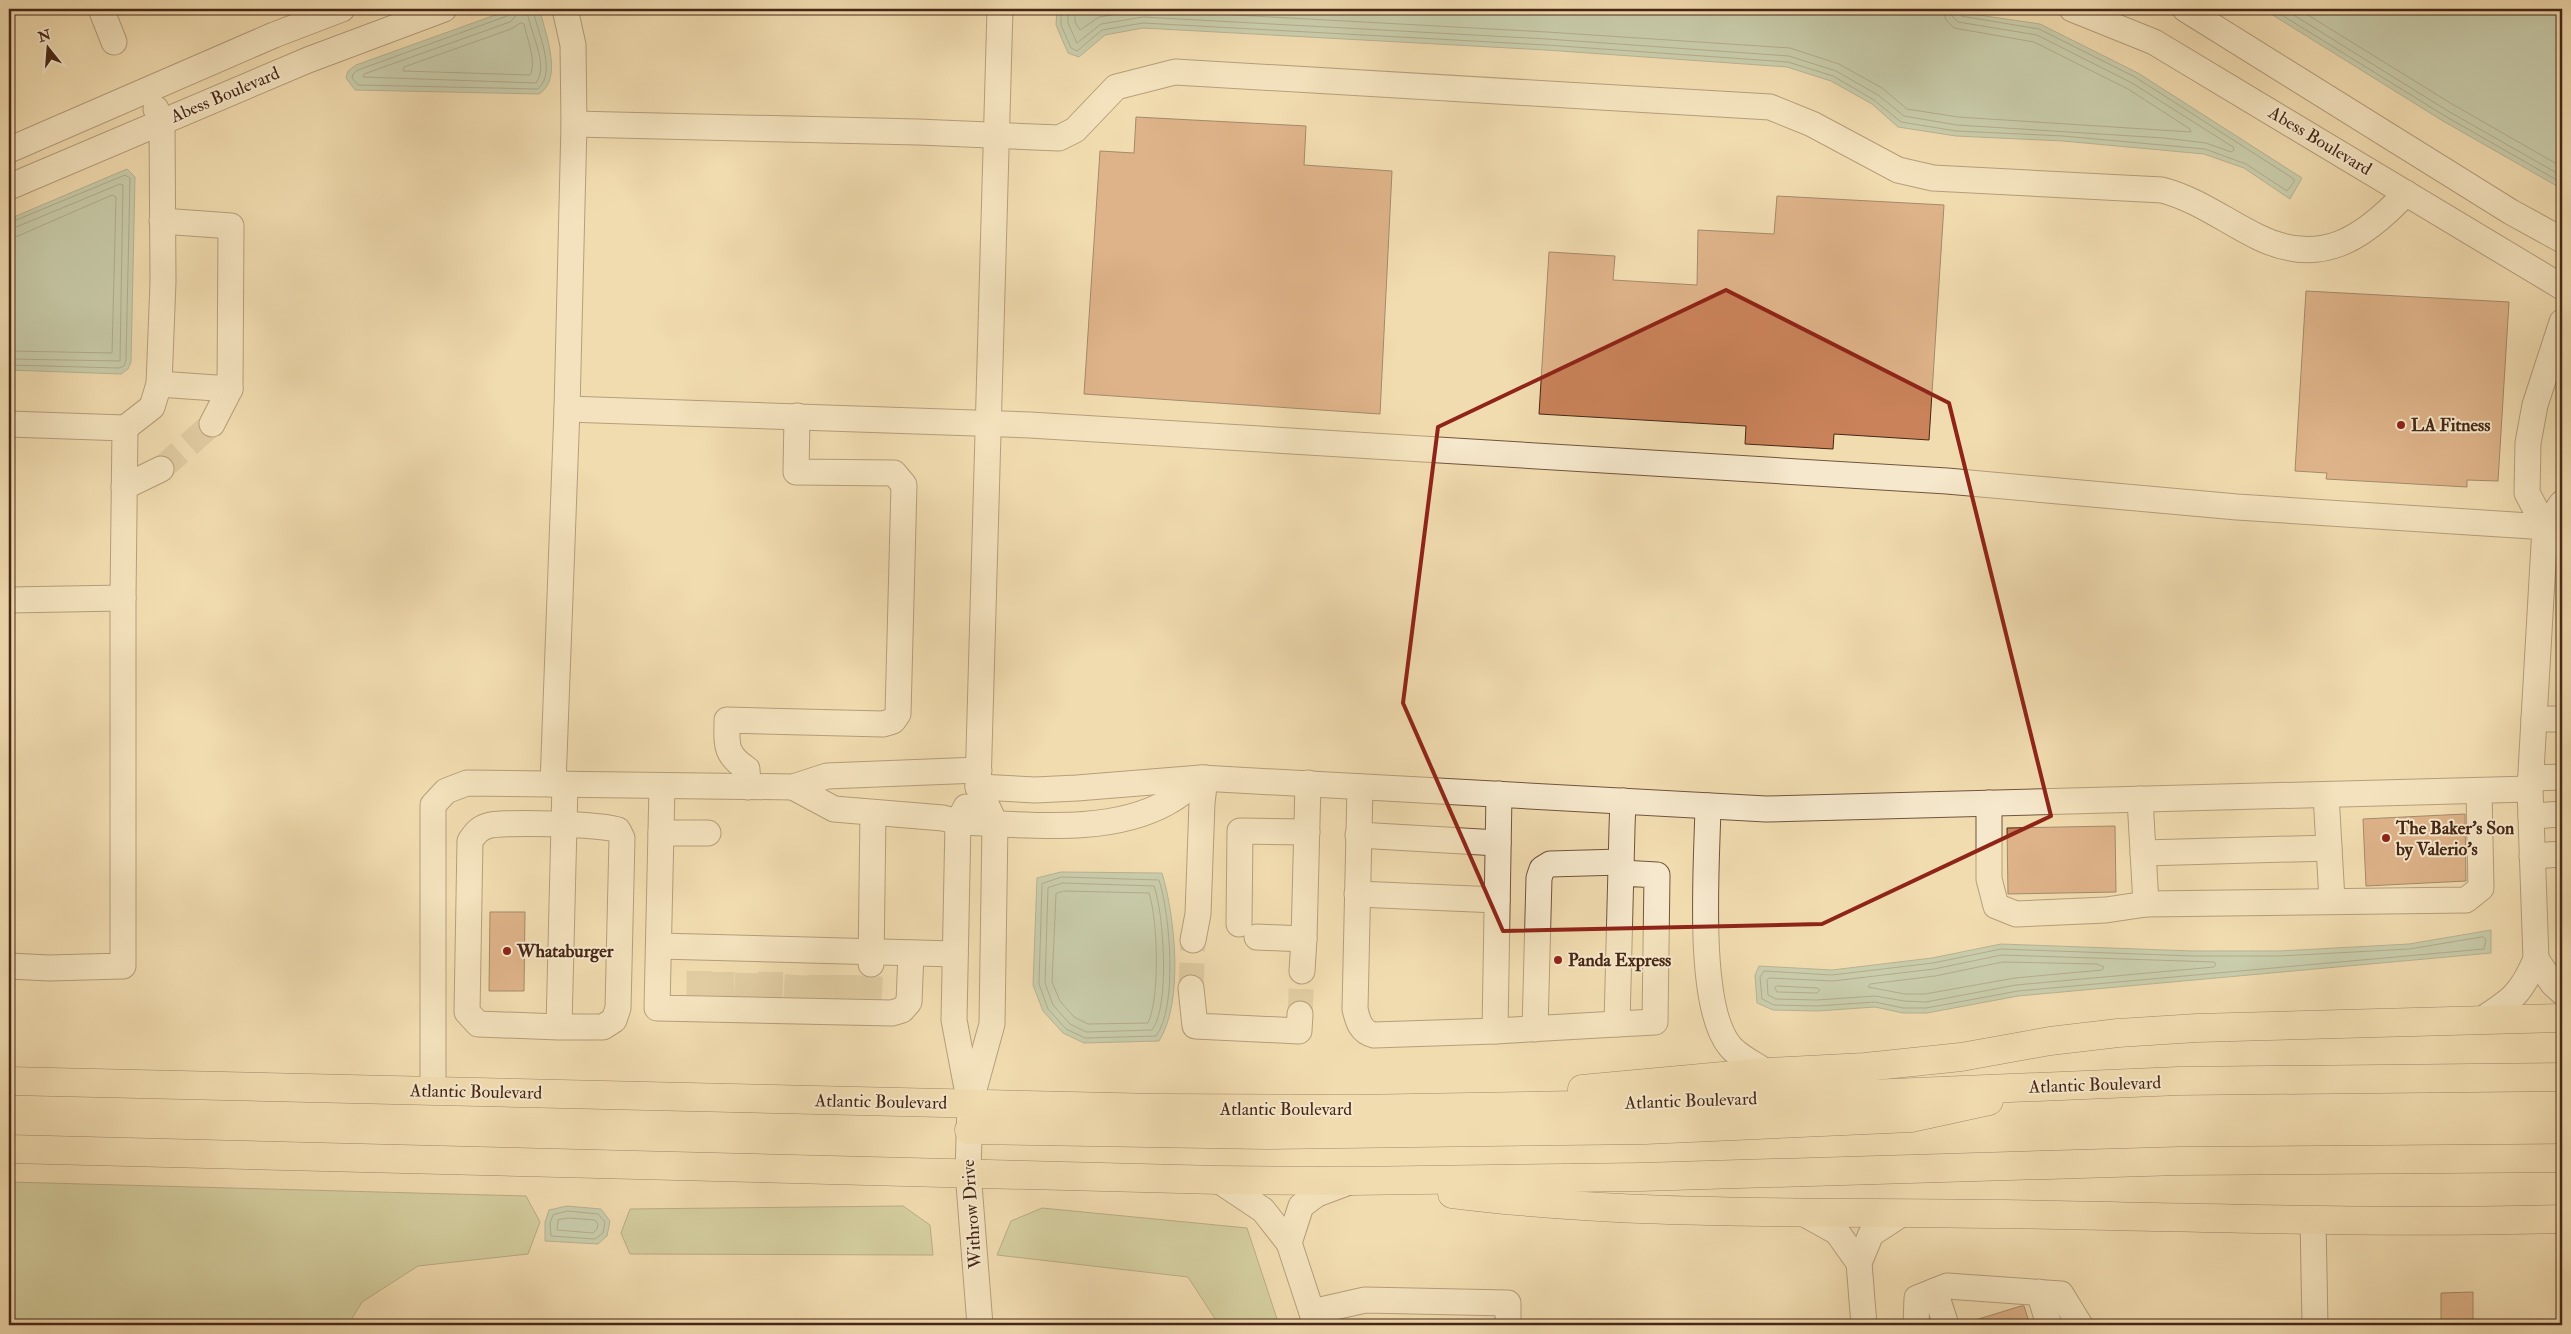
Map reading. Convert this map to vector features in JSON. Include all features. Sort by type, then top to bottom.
[{"type":"highway","points":[[1356,1109],[1766,1072],[1874,1066],[1961,1057],[2050,1041],[2118,1034],[2207,1028],[2562,1018]]},
{"type":"highway","name":"Atlantic Boulevard","points":[[9,1081],[970,1104],[1356,1109],[1632,1104],[2179,1082],[2562,1077]]},
{"type":"highway","points":[[969,1130],[1265,1135],[1645,1130],[1912,1118],[2061,1086]]},
{"type":"highway","points":[[9,1149],[968,1172],[1218,1180],[1352,1181],[1641,1177],[2179,1160],[2562,1158]]},
{"type":"highway","points":[[1352,1181],[1503,1200],[1648,1210],[2486,1222],[2562,1220]]},
{"type":"street","points":[[101,9],[114,42]]},
{"type":"street","name":"Abess Boulevard","points":[[9,150],[274,35],[342,9]]},
{"type":"street","name":"Abess Boulevard","points":[[9,187],[308,60],[444,9]]},
{"type":"street","points":[[559,1027],[564,824],[559,784],[574,124],[573,45],[565,9]]},
{"type":"street","points":[[970,1104],[992,1024],[995,823],[979,778],[987,423],[1000,9]]},
{"type":"street","name":"Abess Boulevard","points":[[2072,9],[2154,42],[2562,288]]},
{"type":"street","points":[[2185,9],[2511,212],[2562,240]]},
{"type":"street","points":[[574,124],[1058,138],[1075,130],[1116,88],[1175,72],[1770,107],[1812,124],[1898,170],[1933,178],[2162,190],[2187,197],[2260,238],[2290,248],[2310,250],[2340,246],[2383,218],[2406,193]]},
{"type":"street","points":[[9,424],[125,428],[152,407],[159,384],[163,282],[162,122],[149,90]]},
{"type":"street","points":[[162,221],[231,226],[230,389],[212,424]]},
{"type":"street","points":[[2554,531],[2527,493],[2528,443],[2535,405],[2562,322]]},
{"type":"street","points":[[159,384],[230,389]]},
{"type":"street","points":[[567,409],[987,423],[1947,481],[2237,507],[2554,531]]},
{"type":"street","points":[[748,787],[747,769],[731,757],[727,747],[727,720],[884,724],[893,721],[898,714],[904,485],[894,474],[796,472],[797,416]]},
{"type":"street","points":[[9,966],[49,968],[123,966],[122,598],[125,428]]},
{"type":"street","points":[[124,487],[161,469]]},
{"type":"street","points":[[2481,1020],[2510,1001],[2526,984],[2536,959],[2530,784],[2534,719],[2554,531],[2562,503]]},
{"type":"street","points":[[9,600],[122,598]]},
{"type":"street","points":[[2534,719],[2562,719]]},
{"type":"street","points":[[433,1091],[433,805],[446,791],[467,783],[793,787],[827,776],[979,778],[1034,790],[1203,778],[1766,809],[2479,791],[2530,784],[2562,777]]},
{"type":"street","points":[[970,1104],[954,1020],[958,822],[979,778]]},
{"type":"street","points":[[793,787],[834,810],[958,822],[1071,825],[1115,822],[1168,803],[1203,778]]},
{"type":"street","points":[[1198,940],[1203,778]]},
{"type":"street","points":[[1302,970],[1308,783]]},
{"type":"street","points":[[657,1008],[662,786]]},
{"type":"street","points":[[1360,787],[1355,999],[1357,1020],[1367,1033],[1495,1031],[1535,1029],[1655,1022],[1657,875],[1621,868],[1550,864],[1542,869],[1539,878],[1535,1029]]},
{"type":"street","points":[[1989,803],[1989,879],[1996,906],[2016,914],[2106,910],[2146,904],[2332,900],[2466,900],[2481,888],[2479,791]]},
{"type":"street","points":[[1495,1031],[1499,794]]},
{"type":"street","points":[[2326,795],[2332,900]]},
{"type":"street","points":[[2140,799],[2146,904]]},
{"type":"street","points":[[1617,1024],[1623,802]]},
{"type":"street","points":[[1708,806],[1708,969],[1713,1009],[1718,1025],[1729,1046],[1766,1072]]},
{"type":"street","points":[[871,958],[873,813]]},
{"type":"street","points":[[2531,816],[2562,814]]},
{"type":"street","points":[[478,1024],[476,1012],[482,849],[490,840],[502,837],[548,838],[564,824]]},
{"type":"street","points":[[564,824],[609,826],[618,830],[622,838],[618,1008],[614,1020],[603,1027],[478,1024],[467,1012],[470,841],[477,831],[489,825],[564,824]]},
{"type":"street","points":[[1304,938],[1248,930],[1240,831],[1307,832]]},
{"type":"street","points":[[661,833],[708,833]]},
{"type":"street","points":[[1358,836],[1498,844]]},
{"type":"street","points":[[2143,852],[2329,848]]},
{"type":"street","points":[[2532,856],[2562,854]]},
{"type":"street","points":[[1357,894],[1497,911]]},
{"type":"street","points":[[1355,999],[1373,1020],[1472,1018],[1481,1013],[1485,953],[1497,911]]},
{"type":"street","points":[[659,946],[711,955],[871,958],[911,953],[955,954]]},
{"type":"street","points":[[618,1008],[734,1004],[832,1006],[892,1014],[902,1010],[909,1002],[911,953]]},
{"type":"street","points":[[2536,959],[2553,984],[2562,992]]},
{"type":"street","points":[[1196,995],[1195,1026],[1299,1031],[1300,1014]]},
{"type":"street","name":"Withrow Drive","points":[[970,1104],[968,1172],[980,1325]]},
{"type":"street","points":[[1218,1180],[1263,1210],[1289,1243],[1314,1319],[1365,1300],[1508,1303],[1508,1325]]},
{"type":"street","points":[[1289,1243],[1301,1206],[1318,1194],[1352,1181]]},
{"type":"street","points":[[1801,1212],[1837,1232],[1859,1263]]},
{"type":"street","points":[[1864,1325],[1859,1263],[1870,1234],[1902,1213]]},
{"type":"street","points":[[2314,1220],[2315,1325]]},
{"type":"street","points":[[1916,1325],[1917,1298],[1947,1286],[2061,1294],[2080,1325]]},
{"type":"street","points":[[1935,1291],[1946,1325]]},
{"type":"street","points":[[2039,1292],[2049,1325]]},
{"type":"highlighted area","points":[[1726,290],[1949,403],[2051,816],[1822,924],[1503,931],[1403,703],[1438,427]]},
{"type":"green space","points":[[9,1182],[526,1196],[540,1222],[528,1254],[418,1266],[362,1302],[348,1325],[9,1325]]},
{"type":"green space","points":[[903,1206],[930,1225],[933,1255],[630,1254],[621,1233],[630,1209]]},
{"type":"green space","points":[[1042,1208],[1247,1228],[1279,1325],[1219,1325],[1188,1277],[997,1255],[1011,1221]]},
{"type":"water","points":[[512,9],[537,9],[541,14],[549,45],[551,68],[550,78],[546,87],[539,94],[355,90],[346,78],[348,71],[356,65]]},
{"type":"water","points":[[1057,9],[1938,9],[2040,24],[2138,73],[2302,178],[2290,199],[2244,168],[2204,154],[2063,141],[1956,136],[1898,127],[1872,104],[1831,81],[1787,67],[1546,50],[1143,28],[1105,35],[1079,57],[1068,53],[1056,25]]},
{"type":"water","points":[[2263,9],[2562,9],[2562,189],[2443,121]]},
{"type":"water","points":[[127,169],[135,177],[131,362],[128,369],[121,374],[9,370],[9,219]]},
{"type":"water","points":[[1061,872],[1162,873],[1171,912],[1175,959],[1172,1004],[1167,1024],[1159,1041],[1084,1043],[1063,1033],[1043,1011],[1033,985],[1037,878]]},
{"type":"water","points":[[2491,930],[2491,953],[2018,996],[1927,1013],[1903,1013],[1875,1007],[1817,1011],[1773,1010],[1757,1003],[1755,975],[1759,966],[1832,970],[1932,958],[2001,944],[2193,951],[2280,951],[2409,944]]},
{"type":"water","points":[[567,1206],[601,1209],[610,1221],[607,1236],[598,1244],[545,1241],[545,1222],[549,1210]]},
{"type":"building","points":[[1136,117],[1306,126],[1304,165],[1392,171],[1380,414],[1084,394],[1100,151],[1134,153]]},
{"type":"building","points":[[1777,196],[1944,205],[1929,440],[1834,434],[1833,449],[1745,444],[1746,426],[1539,414],[1549,252],[1615,256],[1613,280],[1697,285],[1698,230],[1774,234]]},
{"type":"building","points":[[2306,291],[2509,302],[2498,481],[2467,480],[2467,487],[2326,479],[2327,473],[2295,471]]},
{"type":"building","points":[[2465,814],[2466,881],[2366,886],[2363,819]]},
{"type":"building","points":[[2115,826],[2116,892],[2008,894],[2007,828]]},
{"type":"building","name":"Whataburger","points":[[490,912],[525,912],[524,991],[489,991]]},
{"type":"building","points":[[2473,1292],[2473,1325],[2441,1325],[2441,1293]]},
{"type":"building","points":[[2024,1306],[2030,1325],[1970,1325],[1969,1322]]},
{"type":"tunnel","points":[[161,469],[212,424]]},
{"type":"tunnel","points":[[1191,988],[1193,940]]},
{"type":"tunnel","points":[[699,962],[699,996]]},
{"type":"tunnel","points":[[722,962],[722,997]]},
{"type":"tunnel","points":[[747,998],[748,962]]},
{"type":"tunnel","points":[[770,997],[771,962]]},
{"type":"tunnel","points":[[796,1000],[798,963]]},
{"type":"tunnel","points":[[820,1000],[821,964]]},
{"type":"tunnel","points":[[845,964],[845,1000]]},
{"type":"tunnel","points":[[869,1001],[871,964]]},
{"type":"tunnel","points":[[1300,1014],[1302,971]]},
{"type":"place","name":"LA Fitness","points":[[2401,425]]},
{"type":"place","name":"The Baker's Son by Valerio's","points":[[2386,838]]},
{"type":"place","name":"Whataburger","points":[[507,951]]},
{"type":"place","name":"Panda Express","points":[[1558,960]]}]
